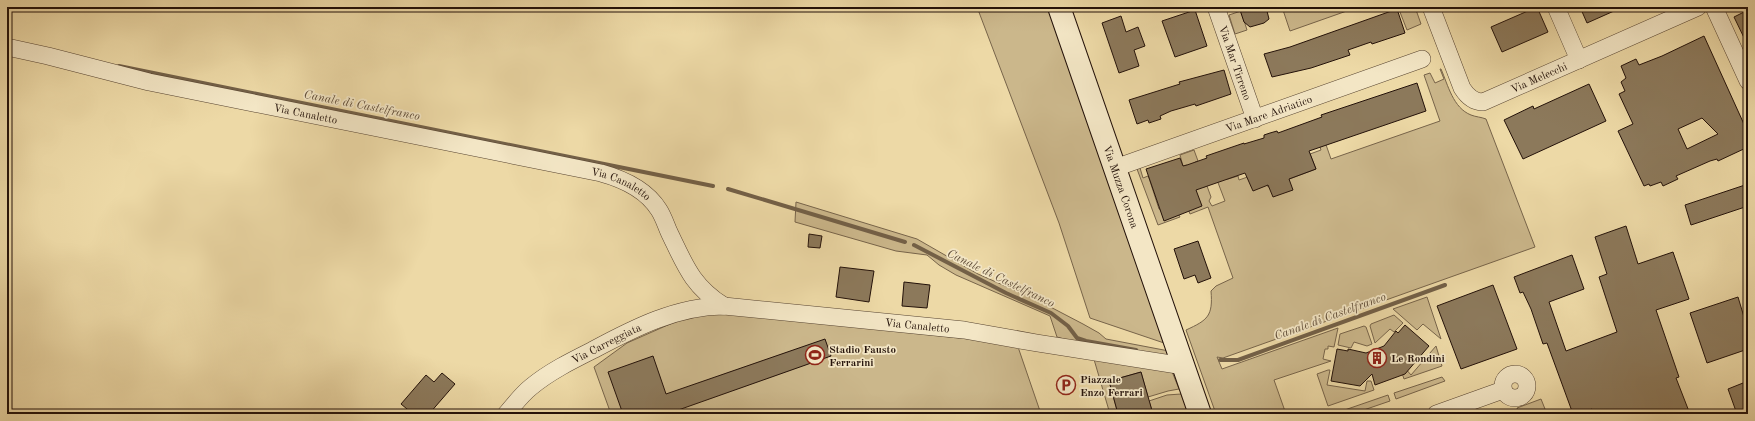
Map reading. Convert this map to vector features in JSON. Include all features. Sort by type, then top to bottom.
[{"type":"street","name":"Via Muzza Corona","points":[[1058,7],[1200,414]]},
{"type":"street","name":"Via Mar Tirreno","points":[[1216,7],[1254,118]]},
{"type":"street","name":"Via Melecchi","points":[[1431,7],[1462,88],[1465,93],[1478,102],[1485,102],[1698,7]]},
{"type":"street","points":[[1556,7],[1579,60]]},
{"type":"street","points":[[1714,7],[1748,81]]},
{"type":"street","name":"Via Canaletto","points":[[7,47],[149,82],[601,172],[617,177],[641,191],[659,210],[692,279],[712,299],[724,306],[964,330],[1184,366]]},
{"type":"street","name":"Via Mare Adriatico","points":[[1115,168],[1422,59]]},
{"type":"street","name":"Via Carreggiata","points":[[506,414],[518,399],[546,375],[636,327],[691,309],[707,306],[724,306]]},
{"type":"street","points":[[1436,414],[1503,390]]},
{"type":"shaded area","points":[[977,7],[1052,7],[1170,345],[1090,318],[1059,223]]},
{"type":"shaded area","points":[[1282,7],[1358,7],[1290,31]]},
{"type":"shaded area","points":[[1398,7],[1415,7],[1421,24],[1407,30]]},
{"type":"shaded area","points":[[1241,11],[1247,30],[1235,34],[1229,15]]},
{"type":"shaded area","points":[[1440,69],[1455,102],[1465,112],[1486,119],[1535,247],[1223,358],[1217,357],[1222,369],[1338,328],[1334,347],[1328,346],[1328,349],[1325,349],[1323,359],[1331,361],[1274,380],[1286,414],[1216,414],[1186,330],[1204,320],[1208,316],[1211,306],[1211,291],[1216,286],[1233,278],[1208,207],[1190,214],[1183,195],[1196,190],[1187,165],[1183,166],[1180,155],[1194,150],[1198,161],[1195,162],[1204,187],[1207,186],[1211,197],[1209,201],[1212,206],[1225,201],[1217,180],[1238,176],[1239,180],[1259,173],[1254,150],[1268,187],[1316,169],[1310,154],[1321,150],[1313,126],[1317,119],[1331,159],[1440,121],[1424,75],[1430,73],[1435,83],[1444,79]]},
{"type":"shaded area","points":[[1140,168],[1143,178],[1148,176],[1149,178],[1159,209],[1179,215],[1180,217],[1158,225],[1137,169]]},
{"type":"shaded area","points":[[796,202],[917,239],[978,274],[1039,301],[1083,324],[1099,333],[1106,339],[1169,351],[1172,357],[1084,345],[1057,337],[1050,316],[956,275],[939,265],[927,255],[896,251],[795,222]]},
{"type":"shaded area","points":[[1427,297],[1441,339],[1423,324],[1417,330],[1393,309]]},
{"type":"shaded area","name":"Stadio Fausto Ferrarini","points":[[707,311],[1017,344],[1041,414],[611,414],[594,367],[627,343],[686,317]]},
{"type":"shaded area","points":[[1394,315],[1403,323],[1394,332],[1390,329],[1375,343],[1370,326],[1371,324]]},
{"type":"shaded area","points":[[1364,326],[1366,327],[1372,344],[1367,346],[1354,342],[1351,348],[1338,345],[1340,334]]},
{"type":"shaded area","points":[[1436,346],[1442,366],[1404,379],[1401,370],[1405,368],[1411,375]]},
{"type":"shaded area","points":[[1093,356],[1169,370],[1173,374],[1179,389],[1148,397],[1141,372],[1109,381],[1118,414],[1110,414]]},
{"type":"shaded area","points":[[1330,370],[1327,385],[1365,391],[1367,381],[1371,381],[1374,390],[1328,406],[1317,374]]},
{"type":"shaded area","points":[[1442,377],[1445,381],[1396,399],[1394,393]]},
{"type":"shaded area","points":[[1181,394],[1188,412],[1182,414],[1153,414],[1149,401],[1167,395]]},
{"type":"shaded area","points":[[1388,395],[1390,401],[1352,414],[1333,414]]},
{"type":"shaded area","points":[[1541,399],[1547,414],[1519,414],[1517,408]]},
{"type":"building","points":[[1239,7],[1266,7],[1269,19],[1264,23],[1250,27],[1244,22]]},
{"type":"building","points":[[1537,7],[1548,32],[1502,52],[1491,27]]},
{"type":"building","points":[[1580,7],[1623,7],[1587,23]]},
{"type":"building","points":[[1397,9],[1405,33],[1348,50],[1350,55],[1311,68],[1272,77],[1264,54],[1290,47]]},
{"type":"building","points":[[1195,10],[1207,46],[1175,57],[1162,21]]},
{"type":"building","points":[[1748,10],[1748,46],[1734,17]]},
{"type":"building","points":[[1121,16],[1126,32],[1138,27],[1145,46],[1134,50],[1139,66],[1119,73],[1102,23]]},
{"type":"building","points":[[1704,36],[1748,133],[1748,147],[1718,161],[1717,159],[1710,161],[1676,176],[1678,179],[1663,186],[1661,182],[1650,186],[1649,184],[1644,186],[1618,131],[1633,124],[1619,94],[1625,91],[1621,82],[1626,78],[1621,66],[1636,59],[1639,65]],"holes":[[[1702,118],[1718,134],[1687,149],[1678,129]]]},
{"type":"building","points":[[1224,70],[1231,94],[1196,106],[1195,104],[1171,111],[1160,116],[1161,119],[1149,123],[1148,120],[1137,124],[1129,100],[1180,84],[1179,82]]},
{"type":"building","points":[[1417,83],[1426,111],[1309,151],[1316,169],[1289,179],[1293,190],[1273,197],[1268,185],[1253,191],[1245,173],[1196,190],[1202,206],[1164,221],[1146,169],[1180,158],[1183,166],[1187,165],[1207,158],[1206,156],[1264,138],[1264,135],[1277,131],[1278,133],[1322,117],[1321,115]]},
{"type":"building","points":[[1589,84],[1606,121],[1523,159],[1504,120],[1533,106],[1534,109]]},
{"type":"building","points":[[1748,184],[1748,206],[1691,225],[1685,205]]},
{"type":"building","points":[[1626,226],[1638,264],[1673,252],[1689,299],[1656,310],[1679,377],[1676,378],[1690,414],[1593,414],[1592,409],[1580,414],[1573,414],[1547,343],[1543,344],[1531,309],[1523,292],[1520,293],[1514,277],[1572,255],[1584,289],[1549,302],[1566,351],[1617,332],[1599,277],[1607,274],[1595,237]]},
{"type":"building","points":[[809,234],[822,236],[820,248],[808,247]]},
{"type":"building","points":[[1198,241],[1211,278],[1198,283],[1195,275],[1184,279],[1174,249]]},
{"type":"building","points":[[840,267],[874,271],[869,302],[836,297]]},
{"type":"building","points":[[904,282],[930,285],[927,308],[902,306]]},
{"type":"building","points":[[1493,285],[1517,349],[1461,369],[1437,306]]},
{"type":"building","points":[[1738,297],[1744,317],[1748,316],[1748,349],[1707,363],[1690,313]]},
{"type":"building","name":"Le Rondini","points":[[1405,325],[1429,346],[1405,374],[1375,385],[1372,374],[1360,386],[1331,381],[1337,349],[1348,351],[1348,349],[1366,353],[1384,346],[1396,331],[1398,333]]},
{"type":"building","points":[[825,339],[831,356],[667,414],[623,414],[608,372],[653,356],[666,394]]},
{"type":"building","points":[[1141,372],[1153,414],[1118,414],[1109,381]]},
{"type":"building","points":[[442,373],[455,384],[429,414],[413,414],[401,404],[426,375],[434,382]]},
{"type":"building","points":[[1748,381],[1748,414],[1737,414],[1728,389]]},
{"type":"waterway","name":"Canale di Castelfranco","points":[[119,66],[713,186]]},
{"type":"waterway","name":"Canale di Castelfranco","points":[[728,189],[905,242]]},
{"type":"waterway","name":"Canale di Castelfranco","points":[[914,245],[1006,293],[1051,313],[1068,326],[1077,338],[1136,350]]},
{"type":"waterway","name":"Canale di Castelfranco","points":[[1220,360],[1238,360],[1445,285]]},
{"type":"place","name":"Stadio Fausto Ferrarini","points":[[815,355]]},
{"type":"place","name":"Le Rondini","points":[[1377,358]]},
{"type":"place","name":"Piazzale Enzo Ferrari","points":[[1066,385]]}]
